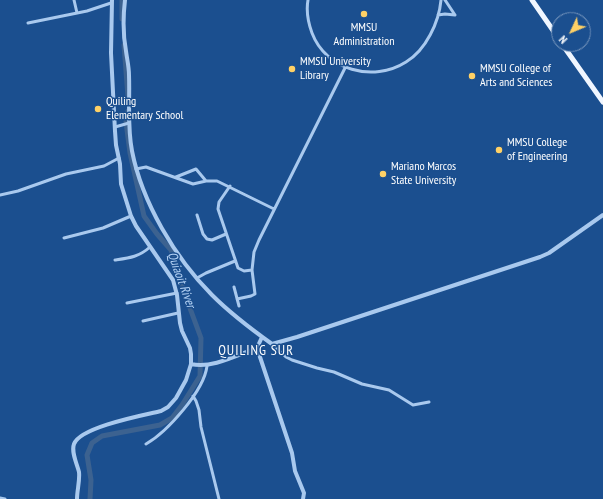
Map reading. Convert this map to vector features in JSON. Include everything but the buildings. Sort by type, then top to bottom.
[{"type":"main road","points":[[532,0],[551,28]]},
{"type":"main road","points":[[568,52],[603,102]]},
{"type":"street","points":[[74,0],[77,13]]},
{"type":"street","points":[[125,0],[124,35],[129,76],[128,123],[132,150],[136,169],[149,202],[177,252],[197,278],[223,306],[272,344],[286,357],[317,368],[334,372],[362,384],[389,390],[413,405],[429,402]]},
{"type":"street","points":[[308,0],[308,22],[320,49],[345,68],[368,73],[396,67],[407,62],[425,43],[438,15],[441,0]]},
{"type":"street","points":[[438,15],[455,15],[445,0]]},
{"type":"street","points":[[28,23],[77,13],[111,1],[111,53],[116,145],[119,158],[120,180],[131,216],[136,226],[173,280],[177,293],[178,313],[182,331],[190,348],[192,364],[186,380],[176,398],[168,407],[161,411],[109,424],[92,430],[78,438],[73,449],[79,473],[77,499]]},
{"type":"street","points":[[237,299],[255,294],[252,270],[254,252],[345,68]]},
{"type":"street","points":[[116,126],[128,123]]},
{"type":"street","points":[[0,195],[18,191],[66,174],[104,166],[119,158]]},
{"type":"street","points":[[136,169],[146,167],[193,184],[206,181],[217,181],[230,186],[274,209]]},
{"type":"street","points":[[176,177],[196,169],[206,181]]},
{"type":"street","points":[[230,186],[219,202],[218,209],[239,270],[252,270]]},
{"type":"street","points":[[197,214],[203,234],[208,240],[212,240],[226,234]]},
{"type":"street","points":[[272,344],[540,257],[549,253],[603,215]]},
{"type":"street","points":[[64,238],[103,228],[131,216]]},
{"type":"street","points":[[115,260],[133,258],[144,253],[150,248]]},
{"type":"street","points":[[197,278],[235,261]]},
{"type":"street","points":[[234,288],[239,306]]},
{"type":"street","points":[[127,303],[177,293]]},
{"type":"street","points":[[143,321],[178,313]]},
{"type":"street","points":[[192,364],[205,365],[232,359],[257,348],[262,337]]},
{"type":"street","points":[[257,348],[292,453],[295,470],[303,489],[303,499]]},
{"type":"street","points":[[146,444],[158,437],[171,424],[193,396],[206,372],[205,365]]},
{"type":"street","points":[[193,396],[199,410],[200,427],[219,499]]},
{"type":"street","points":[[0,498],[5,499]]},
{"type":"waterway","name":"Quiaoit River","points":[[122,0],[122,19]]},
{"type":"waterway","name":"Quiaoit River","points":[[124,45],[128,97]]},
{"type":"waterway","name":"Quiaoit River","points":[[90,499],[91,480],[87,455],[92,443],[102,436],[160,425],[172,418],[200,376],[201,338],[184,292],[171,250],[144,216],[130,153],[126,122],[128,111]]},
{"type":"place","name":"MMSU Administration","points":[[364,14]]},
{"type":"place","name":"MMSU University Library","points":[[292,69]]},
{"type":"place","name":"MMSU College of Arts and Sciences","points":[[472,76]]},
{"type":"place","name":"Quiling Elementary School","points":[[98,109]]},
{"type":"place","name":"MMSU College of Engineering","points":[[499,150]]},
{"type":"place","name":"Mariano Marcos State University","points":[[383,174]]},
{"type":"district","name":"QUILING SUR","points":[[256,351]]}]
